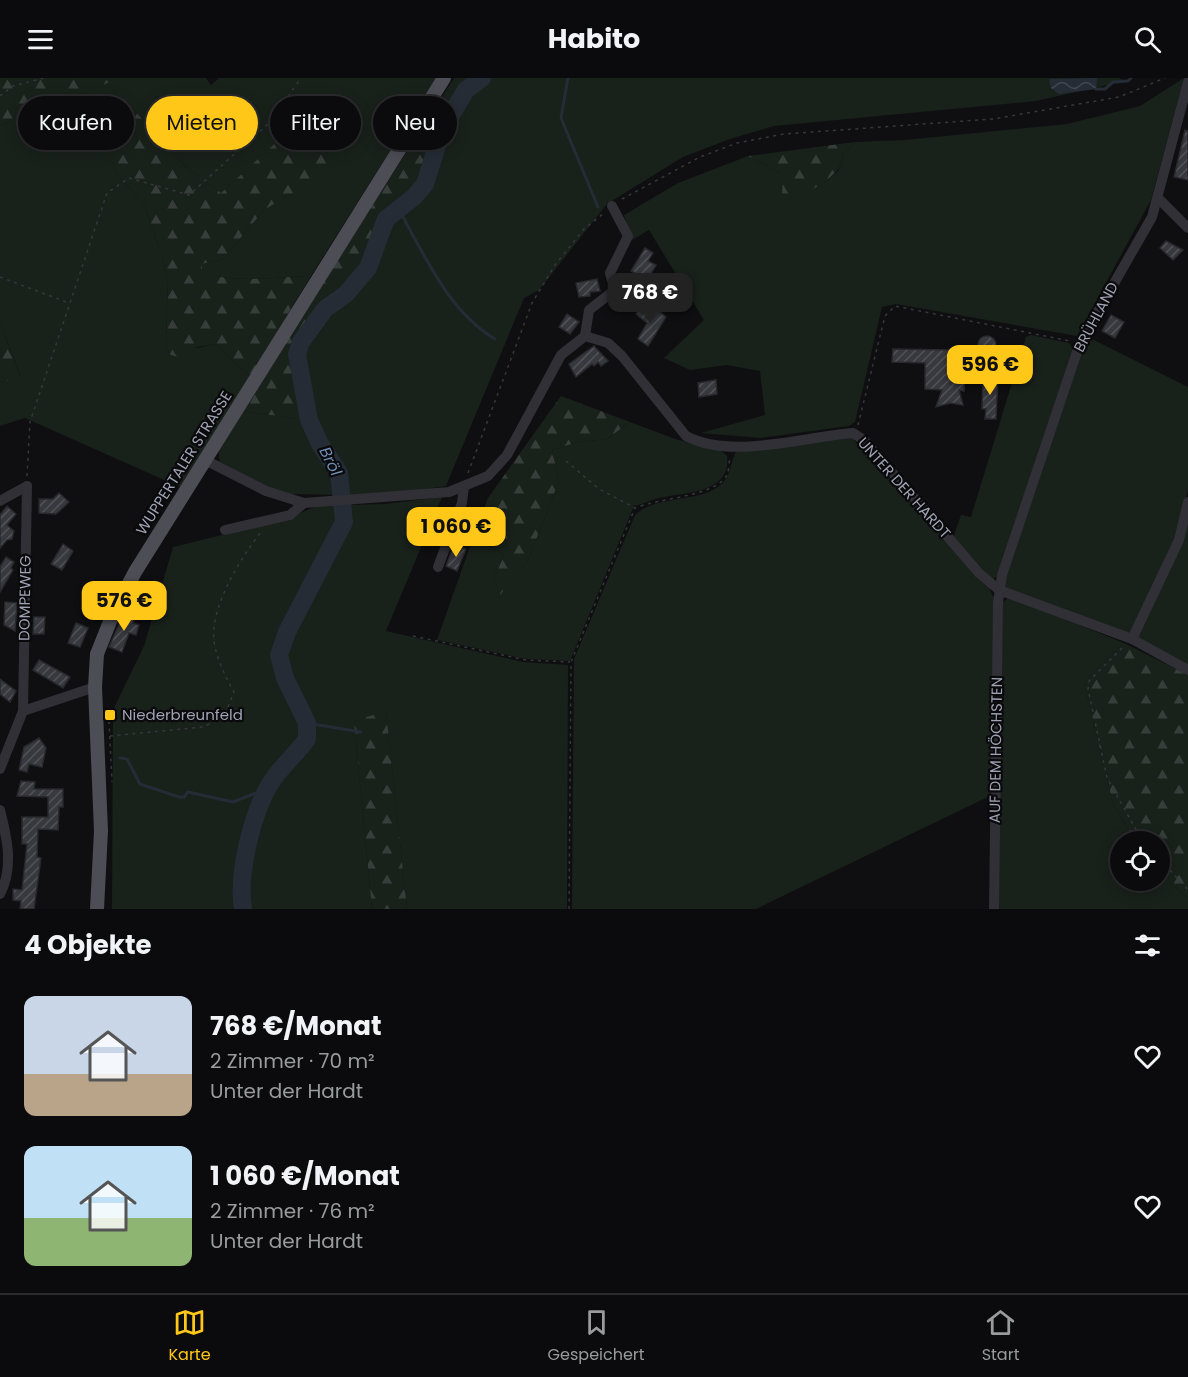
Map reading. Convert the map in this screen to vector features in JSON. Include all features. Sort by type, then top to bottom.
[{"type":"main road","name":"WUPPERTALER STRASSE","points":[[97,909],[101,831],[95,687],[97,654],[113,614],[135,572],[444,78]]},
{"type":"street","name":"BRÜHLAND","points":[[999,590],[1080,343],[1152,217],[1176,118],[1188,82]]},
{"type":"street","points":[[1158,199],[1188,228]]},
{"type":"street","points":[[205,460],[266,491],[304,503],[319,500],[449,492],[488,476],[507,455],[561,355],[585,336],[589,310],[615,290],[610,273],[628,236],[612,206]]},
{"type":"street","name":"UNTER DER HARDT","points":[[585,336],[608,343],[622,356],[687,436],[700,443],[732,447],[816,436],[855,434],[880,457],[979,573],[999,590]]},
{"type":"street","points":[[0,501],[27,486]]},
{"type":"street","name":"DOMPEWEG","points":[[23,711],[27,486]]},
{"type":"street","points":[[438,567],[462,504],[464,486]]},
{"type":"street","points":[[1132,639],[1179,540],[1188,502]]},
{"type":"street","points":[[225,530],[290,515],[304,503]]},
{"type":"street","points":[[999,590],[1132,639],[1188,670]]},
{"type":"street","name":"AUF DEM HÖCHSTEN","points":[[994,909],[999,590]]},
{"type":"street","points":[[0,769],[23,711],[95,687]]},
{"type":"street","points":[[0,810],[10,846],[4,886],[0,894]]},
{"type":"path","points":[[0,96],[13,86],[44,78]]},
{"type":"path","points":[[27,486],[30,422],[107,193],[129,178],[189,195],[269,123],[301,78]]},
{"type":"path","points":[[464,486],[482,432],[532,303],[555,265],[584,229],[612,206],[700,157],[737,143],[784,134],[993,119],[1119,97],[1165,78]]},
{"type":"path","points":[[0,277],[70,303]]},
{"type":"path","points":[[855,434],[885,316],[895,306],[1080,343]]},
{"type":"path","points":[[569,909],[571,662],[636,508],[652,501],[703,491],[716,486],[727,475],[732,447]]},
{"type":"path","points":[[566,461],[599,489],[636,508]]},
{"type":"path","points":[[110,736],[203,727],[224,717],[234,692],[221,668],[214,638],[221,601],[239,561],[271,520]]},
{"type":"path","points":[[413,636],[526,660],[571,662]]},
{"type":"path","points":[[1132,639],[1089,681],[1088,689],[1107,778],[1137,831]]},
{"type":"path","points":[[1170,870],[1188,890]]},
{"type":"green space","points":[[0,78],[107,78],[110,82],[74,96],[18,96],[18,118],[0,125]]},
{"type":"green space","points":[[107,78],[206,78],[211,85],[219,78],[436,78],[425,96],[373,96],[373,150],[391,150],[311,276],[253,279],[237,279],[210,274],[201,269],[202,264],[223,259],[264,210],[318,177],[322,150],[361,150],[361,96],[330,96],[330,94],[328,96],[270,96],[270,148],[221,193],[186,167],[170,150],[258,150],[258,96],[146,96],[146,123],[134,110],[134,96],[74,96],[109,82]]},
{"type":"green space","points":[[454,78],[487,78],[483,79],[457,115],[457,96],[442,96]]},
{"type":"green space","points":[[1119,78],[1125,81],[1036,101],[774,126],[730,139],[683,157],[607,204],[539,290],[524,298],[446,486],[411,491],[344,495],[291,494],[267,487],[220,462],[222,441],[241,411],[305,420],[315,404],[307,380],[305,353],[334,312],[354,300],[394,230],[421,197],[439,164],[444,150],[457,150],[457,115],[483,79]]},
{"type":"green space","points":[[1184,78],[1151,200],[1077,336],[896,304],[882,307],[855,422],[849,426],[760,438],[701,433],[765,415],[760,371],[727,365],[690,370],[664,358],[704,320],[649,230],[632,240],[624,215],[678,183],[748,156],[783,175],[824,183],[839,170],[844,153],[855,142],[905,140],[1067,124],[1140,106]]},
{"type":"green space","points":[[134,110],[146,123],[146,150],[170,150],[186,167],[221,193],[270,148],[270,150],[339,150],[318,178],[264,210],[223,259],[202,264],[202,269],[211,274],[238,279],[311,276],[250,376],[215,344],[197,347],[185,360],[169,354],[166,342],[168,281],[163,259],[144,205],[117,174],[107,150],[134,150]]},
{"type":"green space","points":[[18,118],[18,150],[107,150],[117,174],[144,205],[163,259],[168,281],[166,342],[169,354],[215,344],[250,376],[182,488],[25,418],[0,426],[0,382],[21,377],[0,323],[0,125]]},
{"type":"green space","points":[[855,142],[844,153],[839,169],[824,183],[792,200],[782,195],[783,175],[748,156]]},
{"type":"green space","points":[[408,150],[444,150],[439,164],[421,197],[394,230],[354,301],[334,312],[306,353],[307,380],[315,404],[314,414],[305,420],[241,411]]},
{"type":"green space","points":[[0,323],[21,378],[0,382]]},
{"type":"green space","points":[[1031,335],[1069,343],[1074,350],[997,577],[992,579],[953,538],[961,515],[971,517],[1026,337]]},
{"type":"green space","points":[[1086,336],[1188,387],[1188,490],[1177,533],[1130,634],[1009,591],[1005,586],[1004,576]]},
{"type":"green space","points":[[561,396],[630,422],[607,439],[578,442],[552,450],[559,481],[528,560],[500,595],[494,578],[504,555],[474,535],[488,498]]},
{"type":"green space","points":[[630,422],[678,440],[718,448],[727,456],[727,468],[723,477],[707,488],[634,506],[570,661],[526,659],[437,640],[474,535],[504,555],[494,578],[500,594],[528,560],[559,481],[552,450],[578,442],[607,439]]},
{"type":"green space","points":[[851,437],[988,586],[994,598],[994,794],[756,909],[572,909],[574,659],[635,515],[656,504],[706,493],[717,488],[727,477],[737,450]]},
{"type":"green space","points":[[442,497],[386,631],[523,662],[568,665],[567,909],[407,909],[386,712],[354,721],[372,909],[112,909],[113,710],[144,646],[173,547],[283,520],[317,506],[384,504]]},
{"type":"green space","points":[[1188,511],[1188,668],[1136,639]]},
{"type":"green space","points":[[1009,597],[1124,643],[1084,682],[1113,804],[1129,831],[1110,831],[1110,891],[1170,891],[1170,883],[1188,898],[1188,909],[996,909],[1001,604]]},
{"type":"green space","points":[[1124,643],[1188,675],[1188,898],[1170,883],[1170,831],[1129,831],[1113,804],[1084,682]]},
{"type":"green space","points":[[386,711],[407,909],[372,909],[354,721]]},
{"type":"water","points":[[1096,78],[1096,89],[1059,94],[1051,88],[1049,79]]},
{"type":"building","points":[[1185,130],[1188,131],[1188,180],[1174,177]]},
{"type":"building","points":[[1166,241],[1183,250],[1173,260],[1160,248]]},
{"type":"building","points":[[645,248],[653,253],[648,261],[656,265],[647,280],[631,271]]},
{"type":"building","points":[[597,279],[600,291],[590,292],[590,296],[579,297],[576,283]]},
{"type":"building","points":[[644,304],[654,313],[657,309],[666,317],[648,346],[638,339],[647,323],[636,314]]},
{"type":"building","points":[[567,314],[579,322],[570,334],[559,327]]},
{"type":"building","points":[[1111,315],[1124,322],[1115,338],[1102,331]]},
{"type":"building","points":[[987,336],[993,339],[996,345],[993,351],[987,354],[981,351],[978,345],[981,339]]},
{"type":"building","points":[[594,346],[608,361],[601,366],[598,362],[594,366],[592,364],[576,377],[569,364]]},
{"type":"building","points":[[893,349],[951,350],[951,356],[966,357],[964,391],[959,390],[963,405],[950,403],[936,407],[942,390],[925,389],[925,363],[892,362]]},
{"type":"building","points":[[983,376],[998,376],[996,419],[985,419],[986,409],[982,409]]},
{"type":"building","points":[[716,380],[717,394],[699,397],[698,383]]},
{"type":"building","points":[[59,493],[69,502],[56,514],[39,513],[39,499],[53,499]]},
{"type":"building","points":[[7,506],[16,514],[7,525],[14,531],[12,539],[7,540],[0,548],[0,515]]},
{"type":"building","points":[[63,544],[73,551],[62,570],[51,564]]},
{"type":"building","points":[[454,545],[466,549],[457,571],[446,566]]},
{"type":"building","points":[[6,557],[14,562],[11,568],[13,570],[0,592],[0,567]]},
{"type":"building","points":[[5,602],[17,603],[15,631],[4,625]]},
{"type":"building","points":[[124,613],[135,617],[133,623],[139,625],[136,635],[129,633],[122,652],[109,647]]},
{"type":"building","points":[[34,617],[45,617],[44,634],[33,634]]},
{"type":"building","points":[[76,623],[88,628],[80,647],[68,643]]},
{"type":"building","points":[[39,660],[70,677],[63,688],[33,670]]},
{"type":"building","points":[[0,679],[16,691],[10,702],[0,694]]},
{"type":"building","points":[[39,738],[46,748],[42,767],[29,764],[27,772],[19,770],[24,747]]},
{"type":"building","points":[[21,781],[35,782],[34,789],[63,789],[63,807],[59,807],[58,830],[38,829],[37,857],[41,858],[34,909],[20,909],[21,901],[13,900],[13,889],[22,890],[27,844],[22,844],[22,817],[48,817],[48,797],[17,796]]},
{"type":"waterway","name":"Bröl","points":[[243,909],[242,878],[248,841],[259,806],[274,778],[307,739],[307,723],[285,678],[279,655],[287,632],[344,522],[339,473],[320,444],[309,420],[297,354],[301,342],[325,309],[346,294],[368,268],[386,219],[414,197],[425,184],[442,130],[466,90],[482,78]]},
{"type":"waterway","points":[[568,78],[561,118],[598,207]]},
{"type":"waterway","points":[[1096,89],[1105,89],[1113,82],[1128,81],[1131,78]]},
{"type":"waterway","points":[[398,208],[428,262],[451,297],[478,327],[495,339]]},
{"type":"waterway","points":[[307,723],[361,732]]},
{"type":"waterway","points":[[120,758],[127,759],[140,784],[179,797],[184,797],[188,792],[233,802],[268,788]]},
{"type":"place","name":"Niederbreunfeld","points":[[110,715]]}]
